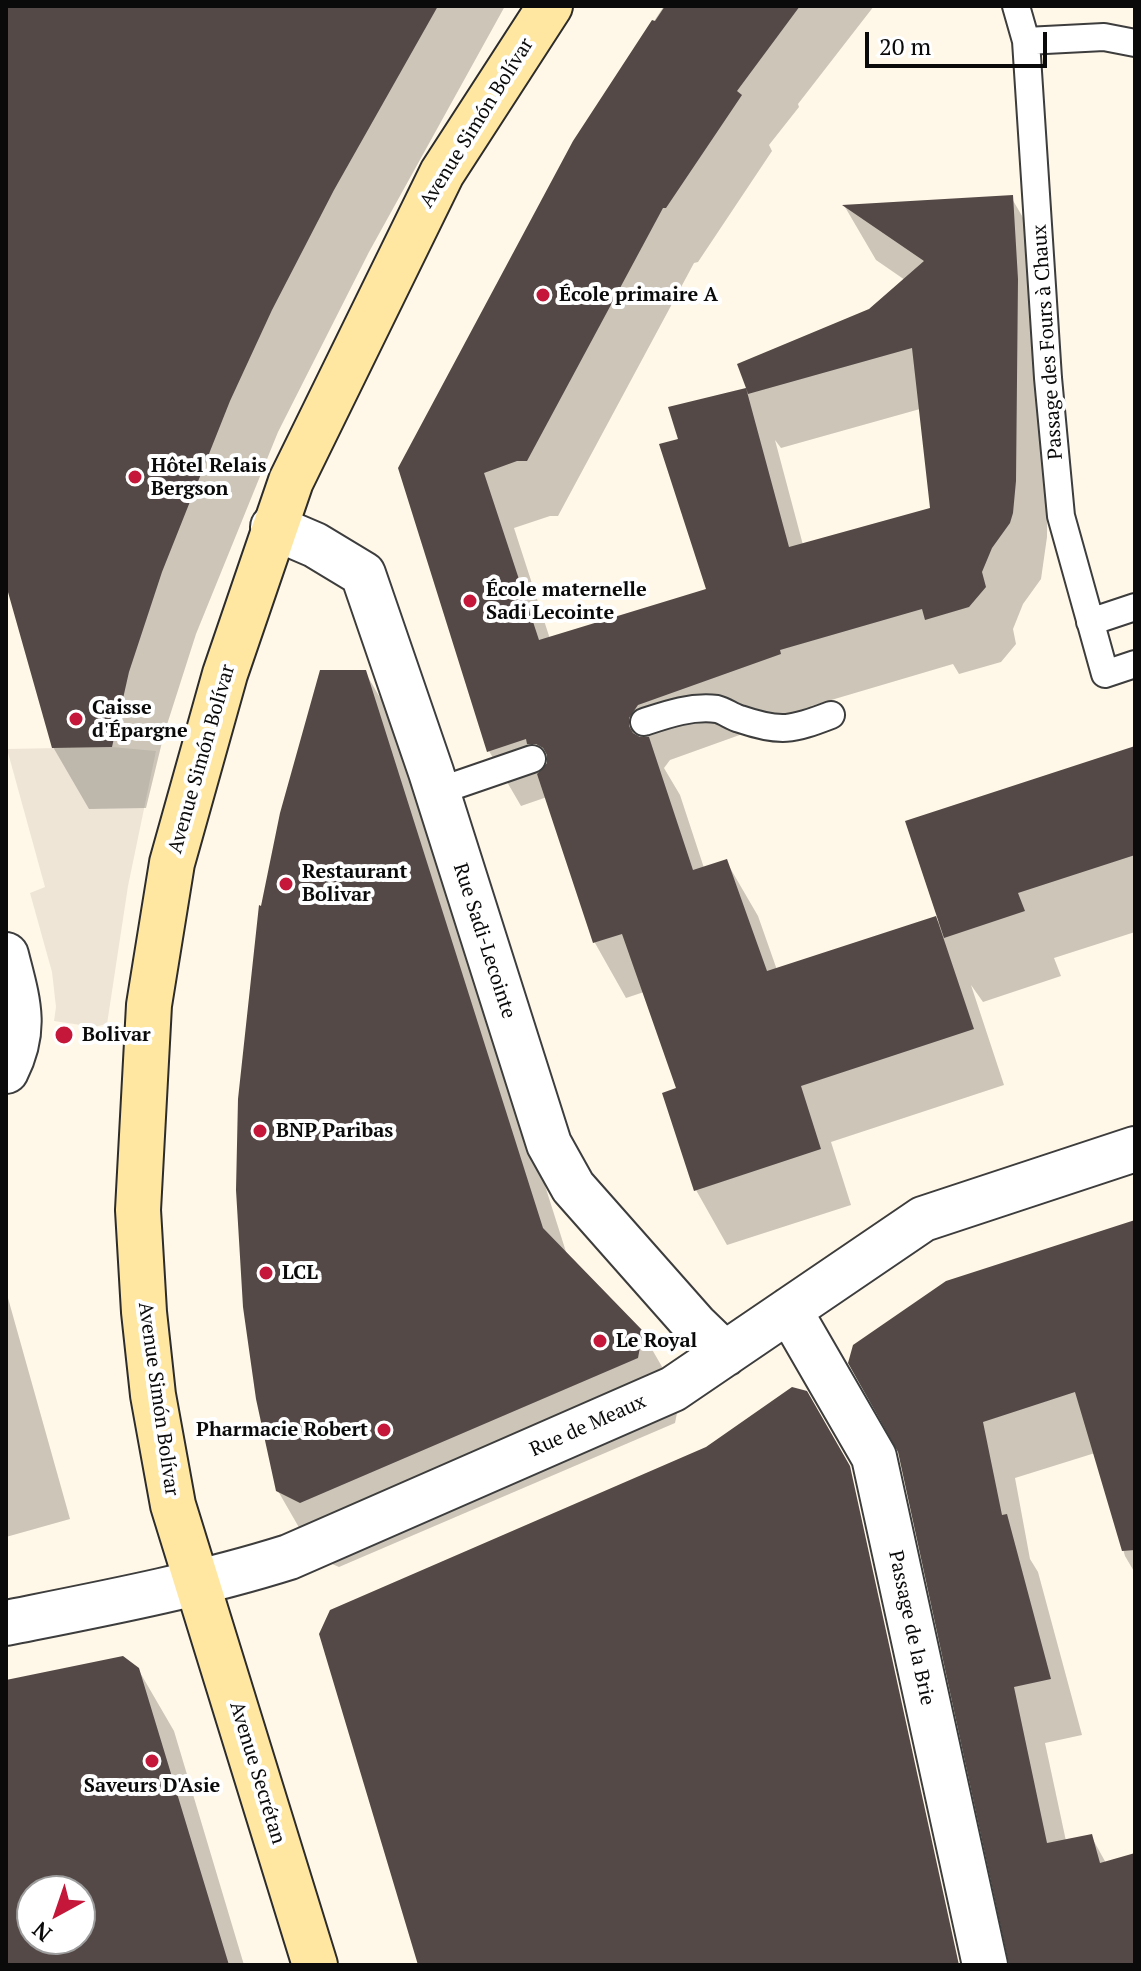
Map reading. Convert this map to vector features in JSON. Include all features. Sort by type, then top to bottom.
[{"type":"main road","name":"Avenue Simón Bolívar","points":[[195,1581],[173,1505],[153,1395],[138,1210],[149,1005],[172,863],[225,674],[273,527],[302,455],[442,173],[550,6]]},
{"type":"main road","name":"Avenue Secrétan","points":[[195,1581],[222,1659],[315,1965]]},
{"type":"street","name":"Rue Sadi-Lecointe","points":[[273,527],[315,545],[363,574],[549,1144],[573,1187],[695,1325],[725,1354]]},
{"type":"street","points":[[6,955],[18,1004],[20,1030],[15,1053],[6,1071]]},
{"type":"street","name":"Rue de Meaux","points":[[6,1623],[161,1591],[289,1557],[673,1389],[923,1219],[1135,1149]]},
{"type":"street","name":"Passage de la Brie","points":[[789,1310],[874,1457],[985,1965]]},
{"type":"lane","name":"Passage des Fours à Chaux","points":[[1016,6],[1026,41],[1048,378],[1061,516],[1105,674],[1135,664]]},
{"type":"lane","points":[[1026,41],[1104,37],[1135,43]]},
{"type":"lane","points":[[1090,622],[1135,607]]},
{"type":"lane","points":[[644,722],[683,709],[720,709],[735,718],[768,728],[794,729],[831,715]]},
{"type":"lane","points":[[436,792],[532,759]]},
{"type":"shaded area","points":[[112,747],[156,751],[128,886],[107,1024],[94,1027],[54,1021],[56,1007],[52,972],[30,893],[45,887],[7,749]]},
{"type":"building","points":[[6,6],[438,6],[334,190],[272,310],[230,401],[162,572],[129,672],[112,747],[52,748],[6,585]]},
{"type":"building","points":[[665,6],[800,6],[737,91],[742,95],[666,208],[663,208],[527,461],[517,461],[484,473],[539,640],[706,589],[659,444],[678,439],[668,407],[746,388],[737,364],[869,309],[924,261],[842,205],[1013,195],[1018,279],[1013,513],[982,572],[986,587],[969,607],[925,620],[922,609],[780,650],[781,654],[638,705],[629,718],[633,733],[649,737],[693,870],[727,859],[767,971],[936,916],[974,1029],[801,1086],[821,1149],[694,1191],[662,1093],[676,1088],[622,934],[593,943],[537,774],[547,763],[543,748],[527,744],[526,739],[487,752],[398,468],[573,141],[652,20],[655,21]],"holes":[[[912,348],[930,508],[789,547],[746,388],[748,394]]]},
{"type":"building","points":[[320,670],[366,670],[543,1228],[643,1331],[638,1358],[300,1503],[276,1491],[256,1399],[243,1307],[236,1190],[238,1099],[259,905],[280,813]]},
{"type":"building","points":[[1135,746],[1135,855],[1018,893],[1025,911],[944,938],[905,821]]},
{"type":"building","points":[[1135,1220],[1135,1550],[1122,1551],[1075,1392],[983,1422],[1002,1515],[1007,1514],[1051,1679],[1014,1687],[1047,1843],[1092,1834],[1100,1863],[1135,1853],[1135,1965],[1009,1965],[898,1452],[848,1363],[853,1345],[946,1281]]},
{"type":"building","points":[[792,1387],[807,1391],[850,1466],[959,1965],[418,1965],[319,1634],[330,1610],[706,1447]]},
{"type":"building","points":[[123,1656],[139,1668],[229,1965],[6,1965],[6,1680]]},
{"type":"place","name":"École primaire A","points":[[543,295]]},
{"type":"place","name":"Hôtel Relais Bergson","points":[[135,477]]},
{"type":"place","name":"École maternelle Sadi Lecointe","points":[[470,601]]},
{"type":"place","name":"Caisse d'Épargne","points":[[76,719]]},
{"type":"place","name":"Restaurant Bolivar","points":[[286,884]]},
{"type":"place","name":"Bolivar","points":[[64,1035]]},
{"type":"place","name":"BNP Paribas","points":[[260,1131]]},
{"type":"place","name":"LCL","points":[[266,1273]]},
{"type":"place","name":"Le Royal","points":[[600,1341]]},
{"type":"place","name":"Pharmacie Robert","points":[[384,1430]]},
{"type":"place","name":"Saveurs D'Asie","points":[[152,1761]]}]
